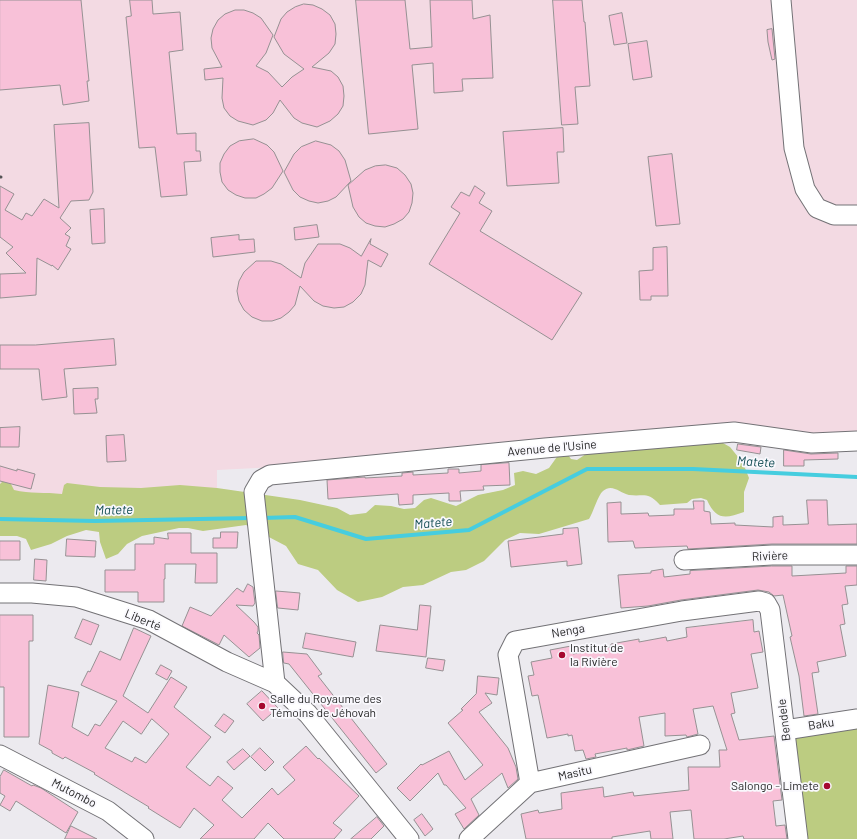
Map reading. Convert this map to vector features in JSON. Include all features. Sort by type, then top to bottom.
[{"type":"street","points":[[781,0],[794,148],[805,189],[816,208],[834,215],[857,215]]},
{"type":"street","name":"Avenue de l'Usine","points":[[275,683],[254,492],[261,480],[270,475],[734,432],[812,443],[857,441]]},
{"type":"street","name":"Rivière","points":[[684,560],[772,555],[857,555]]},
{"type":"street","name":"Liberté","points":[[0,593],[32,593],[76,596],[149,620],[227,662],[275,683],[308,714],[409,839]]},
{"type":"street","name":"Nenga","points":[[530,784],[508,655],[515,640],[682,611],[759,601],[766,603]]},
{"type":"street","name":"Bendele","points":[[766,603],[770,610],[798,839]]},
{"type":"street","name":"Baku","points":[[785,730],[857,718]]},
{"type":"street","name":"Masitu","points":[[468,839],[530,784],[700,745]]},
{"type":"street","name":"Mutombo","points":[[0,755],[108,811],[144,839]]},
{"type":"shaded area","points":[[0,0],[857,0],[857,440],[685,432],[683,426],[573,446],[454,458],[217,470],[217,519],[0,517]]},
{"type":"green space","points":[[714,438],[730,447],[743,463],[749,478],[744,492],[744,512],[726,517],[714,511],[710,507],[707,500],[701,498],[692,499],[687,503],[660,505],[648,496],[629,495],[610,488],[601,493],[589,519],[539,534],[520,533],[505,540],[484,561],[466,570],[451,572],[423,585],[403,587],[382,597],[358,602],[337,590],[318,570],[298,564],[286,546],[246,525],[203,531],[179,528],[142,536],[127,544],[118,554],[106,559],[100,542],[99,532],[86,530],[31,550],[26,539],[17,536],[0,536],[0,484],[3,481],[9,480],[14,490],[62,494],[64,485],[67,483],[100,487],[141,488],[180,485],[217,488],[300,500],[337,508],[350,515],[366,513],[375,505],[404,509],[415,508],[424,500],[431,498],[456,506],[478,495],[503,490],[515,485],[514,473],[523,471],[536,474],[549,468],[559,454],[566,452],[571,459],[577,460],[589,452]]},
{"type":"green space","name":"Salongo - Limete","points":[[857,721],[857,839],[805,839],[787,733]]},
{"type":"building","points":[[0,0],[81,0],[89,81],[87,81],[89,101],[63,105],[60,85],[0,90]]},
{"type":"building","points":[[130,0],[152,0],[153,14],[180,12],[183,50],[169,52],[177,134],[196,133],[196,151],[200,151],[201,161],[184,162],[187,195],[161,197],[155,147],[139,148],[126,17],[131,16]]},
{"type":"building","points":[[356,0],[405,0],[410,49],[432,47],[430,0],[472,0],[473,19],[490,15],[493,78],[462,79],[463,91],[434,93],[433,63],[412,65],[418,129],[369,134]]},
{"type":"building","points":[[553,0],[582,0],[590,86],[575,87],[578,124],[562,125]]},
{"type":"building","points":[[304,4],[313,5],[322,9],[330,15],[335,24],[335,44],[329,53],[312,67],[331,71],[338,77],[343,86],[343,106],[338,114],[330,121],[317,127],[302,123],[294,118],[280,100],[273,113],[266,120],[253,125],[238,121],[230,116],[224,108],[222,98],[223,78],[205,80],[204,69],[222,67],[212,48],[211,38],[213,29],[218,20],[225,14],[235,10],[244,10],[261,18],[273,35],[266,53],[256,66],[268,72],[282,87],[292,77],[304,69],[284,54],[274,37],[281,19],[287,12]]},
{"type":"building","points":[[622,13],[627,43],[614,45],[609,16]]},
{"type":"building","points":[[772,29],[775,59],[772,60],[767,30]]},
{"type":"building","points":[[647,41],[652,77],[633,80],[628,44]]},
{"type":"building","points":[[89,123],[93,192],[89,200],[71,201],[60,218],[71,228],[65,234],[70,237],[66,246],[71,249],[58,270],[52,265],[37,258],[36,295],[0,298],[0,274],[26,273],[6,253],[13,247],[0,237],[0,186],[14,194],[5,210],[22,220],[26,213],[32,216],[44,199],[59,208],[54,125]]},
{"type":"building","points":[[563,128],[564,152],[557,152],[559,183],[507,186],[503,132]]},
{"type":"building","points":[[254,139],[267,145],[274,152],[283,171],[272,188],[264,194],[256,198],[245,198],[228,190],[222,182],[220,163],[230,146],[239,141]]},
{"type":"building","points":[[316,141],[331,145],[339,151],[345,160],[351,181],[336,197],[328,201],[318,203],[300,197],[293,190],[284,172],[294,154],[301,147]]},
{"type":"building","points":[[672,154],[680,224],[656,226],[648,157]]},
{"type":"building","points":[[386,165],[397,168],[405,175],[411,184],[413,193],[409,212],[403,219],[385,227],[366,223],[359,217],[353,207],[348,185],[365,170],[375,166]]},
{"type":"building","points":[[475,186],[485,193],[479,203],[492,211],[480,231],[582,293],[552,340],[429,264],[460,213],[451,207],[461,192],[469,196]]},
{"type":"building","points":[[104,209],[105,243],[92,244],[90,210]]},
{"type":"building","points":[[317,225],[319,237],[295,240],[294,228]]},
{"type":"building","points":[[239,235],[239,240],[254,239],[255,252],[213,257],[211,238]]},
{"type":"building","points":[[371,239],[370,244],[388,254],[381,267],[368,260],[365,285],[361,294],[353,302],[344,307],[334,308],[323,306],[314,301],[300,286],[295,305],[289,312],[281,318],[272,321],[262,321],[252,317],[244,310],[239,301],[237,291],[239,281],[244,272],[256,261],[271,261],[281,264],[301,278],[305,263],[318,244],[340,244],[350,248],[361,256]]},
{"type":"building","points":[[667,247],[668,296],[651,296],[651,300],[640,300],[639,271],[653,270],[653,248]]},
{"type":"building","points":[[114,339],[116,365],[64,369],[67,397],[42,400],[39,369],[0,369],[0,345],[35,345]]},
{"type":"building","points":[[98,388],[98,399],[95,399],[97,413],[74,414],[73,389]]},
{"type":"building","points":[[20,427],[19,447],[0,447],[0,428]]},
{"type":"building","points":[[124,435],[126,461],[107,462],[106,436]]},
{"type":"building","points":[[738,444],[761,447],[760,454],[737,450]]},
{"type":"building","points":[[784,450],[811,454],[838,453],[838,459],[804,460],[804,466],[784,466]]},
{"type":"building","points":[[509,463],[510,485],[483,486],[484,490],[460,491],[461,501],[449,501],[449,493],[413,495],[413,504],[399,505],[398,494],[328,499],[327,480],[402,476],[402,473],[413,472],[413,475],[448,473],[448,469],[459,469],[459,473],[481,471],[481,465]]},
{"type":"building","points":[[0,466],[35,474],[31,489],[0,481]]},
{"type":"building","points":[[807,500],[827,500],[828,525],[857,524],[857,544],[772,544],[688,549],[687,546],[635,548],[633,541],[608,542],[607,503],[621,502],[621,514],[648,513],[649,516],[674,515],[674,509],[694,509],[693,501],[704,501],[704,511],[710,512],[711,524],[735,523],[735,525],[773,527],[773,517],[783,516],[783,525],[808,524]]},
{"type":"building","points":[[578,528],[582,564],[567,566],[567,561],[511,567],[508,541],[563,534],[563,529]]},
{"type":"building","points":[[221,532],[238,532],[237,548],[213,548],[213,538],[220,538]]},
{"type":"building","points":[[168,533],[191,533],[191,553],[217,553],[217,583],[195,583],[196,564],[165,564],[164,602],[138,602],[138,592],[105,592],[105,570],[135,570],[135,544],[154,544],[154,537],[168,539]]},
{"type":"building","points":[[67,539],[96,541],[95,557],[66,556]]},
{"type":"building","points":[[0,541],[20,541],[20,560],[0,560]]},
{"type":"building","points":[[35,559],[47,560],[46,581],[34,580]]},
{"type":"building","points":[[792,566],[792,576],[846,573],[846,566],[857,566],[857,585],[845,586],[848,604],[842,605],[845,624],[840,625],[846,656],[817,662],[819,672],[812,673],[818,714],[804,716],[799,676],[790,637],[792,636],[783,595],[774,596],[769,592],[758,590],[648,606],[621,608],[618,575],[651,573],[651,571],[663,569],[664,577],[690,574],[690,571]]},
{"type":"building","points":[[248,584],[253,587],[255,603],[253,606],[236,605],[258,627],[257,633],[259,635],[260,648],[249,657],[224,635],[219,645],[182,626],[190,607],[211,616],[237,588],[243,592]]},
{"type":"building","points":[[276,591],[300,593],[298,610],[278,608]]},
{"type":"building","points":[[420,605],[431,606],[426,657],[376,651],[380,625],[417,630]]},
{"type":"building","points":[[0,615],[33,615],[33,641],[29,641],[29,737],[4,737],[4,687],[0,687]]},
{"type":"building","points":[[83,619],[99,625],[91,645],[75,638]]},
{"type":"building","points":[[753,620],[754,632],[759,631],[763,652],[751,654],[758,688],[731,693],[735,713],[731,714],[739,740],[774,736],[782,800],[773,801],[776,826],[785,825],[787,839],[744,839],[743,836],[724,839],[694,839],[691,810],[670,812],[673,839],[651,839],[650,831],[612,837],[612,839],[526,839],[521,814],[538,810],[539,813],[562,809],[561,793],[603,787],[604,797],[633,792],[634,796],[689,790],[688,767],[720,767],[719,750],[727,750],[713,706],[693,709],[698,734],[687,737],[686,735],[665,736],[665,713],[639,717],[644,746],[627,750],[627,748],[595,754],[596,757],[586,759],[583,750],[575,751],[572,735],[568,736],[568,734],[547,738],[538,695],[532,696],[528,676],[534,675],[531,662],[552,658],[550,650],[571,646],[573,654],[611,647],[611,644],[639,639],[639,642],[666,637],[667,641],[687,637],[686,628]]},
{"type":"building","points":[[134,628],[151,636],[123,696],[148,713],[171,677],[187,687],[174,707],[211,737],[186,767],[210,786],[218,776],[233,788],[222,800],[242,818],[272,788],[278,795],[295,780],[283,767],[306,746],[318,759],[319,758],[359,796],[333,823],[342,830],[334,839],[284,839],[268,823],[254,839],[200,839],[214,825],[194,808],[180,828],[148,808],[149,807],[94,774],[95,773],[65,757],[63,759],[39,744],[48,685],[79,692],[72,727],[88,736],[95,724],[100,726],[117,701],[81,685],[88,671],[90,672],[100,651],[120,660]],"holes":[[[152,719],[169,734],[146,763],[135,757],[132,762],[105,748],[123,721],[141,734]]]},
{"type":"building","points":[[306,633],[356,642],[353,657],[303,648]]},
{"type":"building","points":[[283,652],[307,654],[322,674],[318,676],[387,764],[376,773],[289,664],[284,663]]},
{"type":"building","points":[[428,658],[445,660],[443,671],[426,668]]},
{"type":"building","points":[[161,665],[172,671],[167,680],[156,674]]},
{"type":"building","points":[[478,676],[499,678],[497,695],[485,693],[492,703],[479,712],[508,748],[516,767],[518,779],[508,788],[502,773],[471,799],[479,815],[464,829],[455,814],[466,808],[446,785],[444,785],[438,773],[410,801],[397,788],[421,764],[422,765],[449,751],[465,780],[483,765],[448,723],[463,710],[461,709],[476,694]]},
{"type":"building","name":"Salle du Royaume des Témoins de Jéhovah","points":[[262,691],[278,708],[263,721],[247,704]]},
{"type":"building","points":[[224,714],[234,721],[225,733],[215,726]]},
{"type":"building","points":[[260,748],[274,762],[265,771],[251,757]]},
{"type":"building","points":[[243,749],[250,756],[234,770],[227,762]]},
{"type":"building","points":[[4,770],[32,786],[41,788],[78,812],[66,833],[16,801],[10,811],[0,805],[5,796],[0,793],[0,777]]},
{"type":"building","points":[[422,814],[433,829],[425,836],[414,820]]},
{"type":"building","points":[[377,817],[384,826],[371,839],[351,839]]},
{"type":"building","points":[[71,826],[97,839],[65,839]]},
{"type":"waterway","name":"Matete","points":[[262,518],[295,517],[366,539],[469,530],[587,469],[693,469],[857,477]]},
{"type":"waterway","name":"Matete","points":[[0,519],[95,521],[252,518]]},
{"type":"place","name":"Institut de la Rivière","points":[[562,655]]},
{"type":"place","name":"Salle du Royaume des Témoins de Jéhovah","points":[[262,706]]},
{"type":"place","name":"Salongo - Limete","points":[[827,786]]}]
